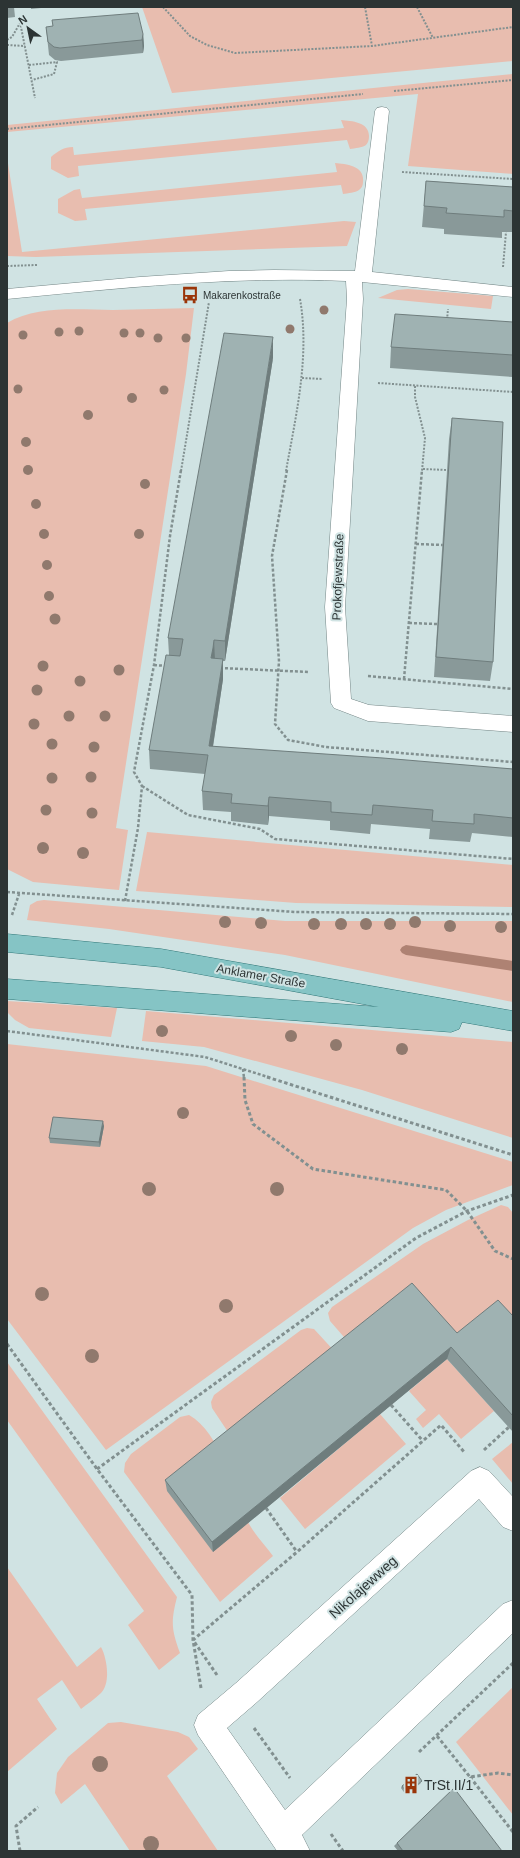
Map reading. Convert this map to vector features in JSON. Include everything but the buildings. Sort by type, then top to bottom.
[{"type":"main road","name":"Anklamer Straße","points":[[7,943],[161,958],[513,1021]]},
{"type":"main road","points":[[7,989],[513,1027]]},
{"type":"street","name":"Prokofjewstraße","points":[[382,111],[376,170],[355,299],[335,607],[341,703],[368,713],[513,724]]},
{"type":"street","points":[[7,294],[130,283],[248,276],[358,276],[513,292]]},
{"type":"street","points":[[476,1470],[513,1517]]},
{"type":"street","name":"Nikolajewweg","points":[[208,1725],[235,1702],[476,1470]]},
{"type":"street","points":[[208,1725],[288,1842],[311,1806],[513,1614]]},
{"type":"path","points":[[163,7],[177,24],[190,36],[207,45],[235,53],[372,46],[513,27]]},
{"type":"path","points":[[365,7],[372,46]]},
{"type":"path","points":[[417,7],[433,38]]},
{"type":"path","points":[[11,45],[8,40],[12,37],[20,22],[35,98]]},
{"type":"path","points":[[7,44],[25,46]]},
{"type":"path","points":[[29,66],[57,62],[54,74],[32,80]]},
{"type":"path","points":[[386,92],[513,80]]},
{"type":"path","points":[[7,129],[363,94]]},
{"type":"path","points":[[376,170],[513,179]]},
{"type":"path","points":[[503,267],[506,232]]},
{"type":"path","points":[[209,302],[170,536],[154,665],[134,772],[142,786],[188,815],[260,829],[275,839],[513,859]]},
{"type":"path","points":[[447,324],[448,309]]},
{"type":"path","points":[[302,378],[513,392]]},
{"type":"path","points":[[404,679],[425,438],[415,397],[415,386]]},
{"type":"path","points":[[423,469],[447,470]]},
{"type":"path","points":[[416,544],[443,545]]},
{"type":"path","points":[[409,623],[437,624]]},
{"type":"path","points":[[154,665],[168,666]]},
{"type":"path","points":[[213,668],[278,671]]},
{"type":"path","points":[[339,673],[513,689]]},
{"type":"path","points":[[125,901],[138,828],[142,786]]},
{"type":"path","points":[[7,892],[295,912],[513,914]]},
{"type":"path","points":[[7,1031],[205,1057],[513,1155]]},
{"type":"path","points":[[243,1069],[245,1100],[254,1124],[313,1169],[446,1190],[467,1211],[495,1251],[513,1259]]},
{"type":"path","points":[[97,1469],[262,1348],[416,1238],[467,1211],[513,1195]]},
{"type":"path","points":[[7,1344],[97,1469],[192,1595],[193,1640],[208,1725]]},
{"type":"path","points":[[391,1405],[423,1441]]},
{"type":"path","points":[[193,1640],[297,1552],[441,1425],[476,1470],[509,1428]]},
{"type":"path","points":[[266,1508],[297,1552]]},
{"type":"path","points":[[193,1640],[235,1702],[343,1851]]},
{"type":"path","points":[[437,1736],[513,1832]]},
{"type":"path","points":[[470,1777],[498,1773],[513,1775]]},
{"type":"path","points":[[20,1851],[16,1826],[38,1807]]},
{"type":"shaded area","points":[[142,7],[513,7],[513,61],[172,93]]},
{"type":"shaded area","points":[[513,74],[513,174],[408,166],[418,94],[7,132],[7,125]]},
{"type":"shaded area","points":[[341,120],[359,123],[366,128],[369,136],[366,145],[350,149],[347,140],[78,166],[79,176],[68,178],[51,169],[51,157],[61,150],[70,147],[73,147],[74,155],[344,128]]},
{"type":"shaded area","points":[[7,157],[22,252],[344,221],[356,222],[347,246],[36,257],[7,256]]},
{"type":"shaded area","points":[[335,163],[350,165],[358,169],[363,177],[362,187],[357,191],[343,194],[341,185],[85,209],[87,220],[75,221],[58,213],[58,199],[74,190],[80,189],[82,198],[337,172]]},
{"type":"shaded area","points":[[408,289],[493,296],[491,309],[378,298],[397,290]]},
{"type":"shaded area","points":[[194,308],[186,374],[116,828],[128,830],[119,890],[33,882],[7,869],[7,323],[19,317],[45,311],[73,309],[113,310]]},
{"type":"shaded area","points":[[147,832],[513,865],[513,907],[296,903],[136,891]]},
{"type":"shaded area","points":[[44,900],[285,921],[513,921],[513,1002],[285,955],[109,929],[27,920],[30,905],[37,901]]},
{"type":"shaded area","points":[[7,1001],[117,1008],[111,1037],[29,1028],[15,1020],[7,1012]]},
{"type":"shaded area","points":[[146,1011],[513,1042],[513,1138],[362,1090],[204,1047],[142,1041]]},
{"type":"shaded area","points":[[7,1044],[206,1066],[513,1162],[513,1185],[446,1210],[413,1228],[106,1450],[7,1319]]},
{"type":"shaded area","points":[[501,1205],[508,1207],[513,1213],[513,1334],[454,1346],[350,1344],[330,1321],[328,1313],[332,1307],[423,1244],[468,1220]]},
{"type":"shaded area","points":[[307,1328],[314,1329],[337,1354],[232,1438],[212,1408],[211,1402],[214,1395],[301,1330]]},
{"type":"shaded area","points":[[447,1359],[494,1411],[461,1439],[439,1414],[423,1428],[416,1419],[426,1410],[409,1391]]},
{"type":"shaded area","points":[[7,1362],[177,1597],[173,1625],[175,1638],[180,1653],[159,1670],[128,1625],[144,1611],[7,1420]]},
{"type":"shaded area","points":[[380,1414],[406,1444],[305,1529],[280,1498]]},
{"type":"shaded area","points":[[189,1415],[200,1423],[218,1448],[250,1526],[273,1556],[220,1602],[124,1472],[125,1463],[131,1454],[180,1417]]},
{"type":"shaded area","points":[[513,1442],[513,1484],[492,1459]]},
{"type":"shaded area","points":[[7,1567],[77,1667],[101,1647],[105,1657],[107,1677],[104,1689],[101,1693],[81,1709],[62,1680],[37,1699],[57,1729],[7,1772]]},
{"type":"shaded area","points":[[513,1687],[513,1815],[456,1742]]},
{"type":"shaded area","points":[[121,1722],[178,1732],[189,1737],[198,1749],[167,1776],[218,1851],[130,1851],[85,1784],[61,1804],[55,1793],[57,1773],[68,1757],[108,1723]]},
{"type":"waterway","points":[[406,950],[513,966]]},
{"type":"place","name":"Makarenkostraße","points":[[190,295]]},
{"type":"place","name":"TrSt II/1","points":[[411,1785]]}]
